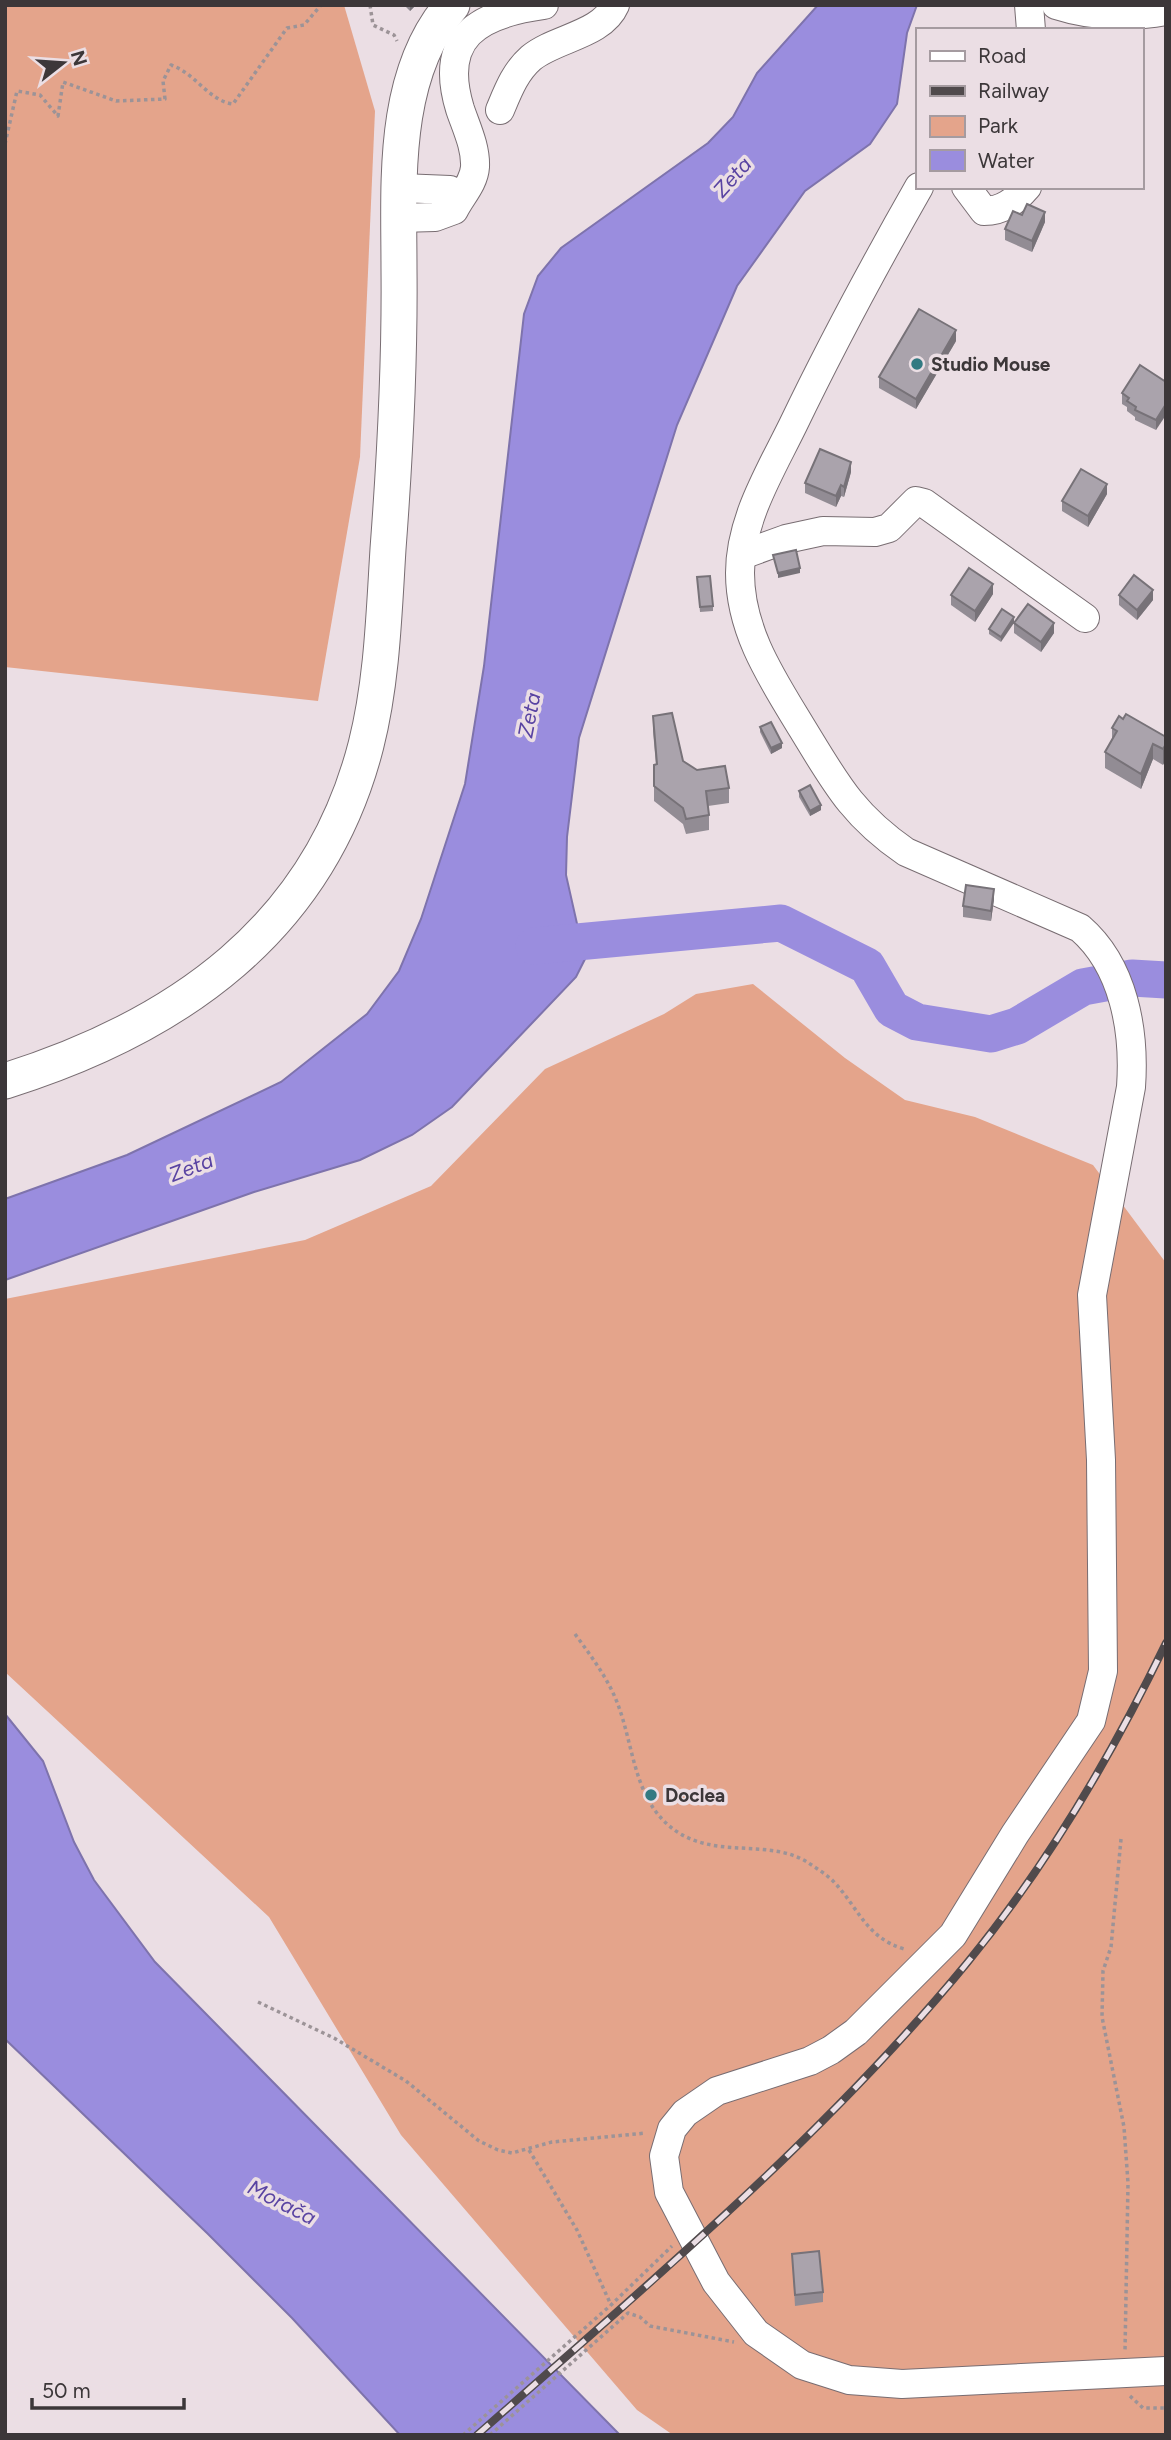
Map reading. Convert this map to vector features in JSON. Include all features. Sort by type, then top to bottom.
[{"type":"main road","points":[[5,1082],[112,1042],[158,1017],[211,980],[257,938],[283,909],[309,874],[336,825],[362,759],[379,673],[411,203],[405,122],[415,74],[435,29],[452,5]]},
{"type":"street","points":[[411,203],[450,190],[461,196],[472,179],[475,160],[452,74],[461,44],[480,25],[510,11],[544,5]]},
{"type":"street","points":[[500,110],[514,77],[531,58],[554,43],[598,24],[614,5]]},
{"type":"street","points":[[1029,5],[1031,28]]},
{"type":"street","points":[[1064,15],[1102,23],[1166,11]]},
{"type":"street","points":[[918,189],[848,310],[746,527],[740,573],[744,611],[753,643],[848,803],[885,838],[906,852],[1080,928],[1096,942],[1108,959],[1124,1007],[1133,1056],[1131,1087],[1092,1294],[1101,1460],[1102,1671],[1091,1721],[1015,1834],[976,1902],[953,1935],[856,2032],[831,2050],[810,2061],[717,2091],[685,2113],[672,2129],[664,2156],[665,2174],[669,2192],[686,2229],[716,2282],[756,2333],[802,2365],[849,2380],[871,2383],[1166,2371]]},
{"type":"street","points":[[968,189],[984,211],[994,211],[1001,210],[1025,189]]},
{"type":"street","points":[[742,555],[786,539],[823,531],[875,532],[889,528],[916,501],[924,503],[1085,618]]},
{"type":"path","points":[[5,144],[17,91],[40,95],[58,116],[63,82],[116,101],[165,99],[163,81],[171,65],[187,70],[221,103],[233,104],[286,28],[304,25],[321,5]]},
{"type":"path","points":[[370,5],[373,25],[394,34],[415,74]]},
{"type":"path","points":[[5,173],[5,188]]},
{"type":"path","points":[[575,1634],[603,1674],[617,1701],[638,1779],[652,1808],[680,1833],[721,1849],[777,1851],[803,1860],[832,1879],[872,1933],[891,1945],[930,1958]]},
{"type":"path","points":[[1121,1839],[1111,1947],[1103,1971],[1102,2017],[1122,2115],[1128,2183],[1125,2371]]},
{"type":"path","points":[[258,2002],[334,2038],[406,2081],[479,2141],[512,2153],[552,2142],[672,2129]]},
{"type":"path","points":[[529,2150],[578,2230],[609,2306]]},
{"type":"path","points":[[463,2435],[609,2306],[686,2229]]},
{"type":"path","points":[[490,2435],[628,2313],[640,2317],[650,2326],[690,2331],[725,2342],[741,2342],[756,2333]]},
{"type":"green space","points":[[5,5],[344,5],[375,111],[360,457],[318,701],[5,667]]},
{"type":"green space","name":"Doclea","points":[[753,984],[845,1058],[905,1100],[975,1117],[1093,1165],[1166,1263],[1166,2435],[673,2435],[637,2410],[401,2135],[269,1917],[5,1672],[5,1299],[305,1240],[431,1186],[545,1069],[664,1014],[696,994]]},
{"type":"water","name":"Zeta","points":[[818,5],[917,5],[907,33],[897,104],[870,144],[805,191],[737,286],[677,425],[579,738],[567,837],[566,875],[585,959],[576,977],[452,1107],[412,1135],[360,1160],[254,1192],[5,1280],[5,1199],[127,1155],[281,1082],[367,1014],[399,971],[421,919],[465,784],[484,666],[524,314],[538,276],[561,248],[708,143],[733,117],[757,73]]},
{"type":"water","name":"Morača","points":[[5,1714],[43,1761],[74,1842],[94,1880],[155,1962],[620,2435],[400,2435],[292,2318],[5,2039]]},
{"type":"building","points":[[1027,204],[1045,212],[1032,241],[1005,229],[1013,211],[1022,215]]},
{"type":"building","name":"Studio Mouse","points":[[919,309],[956,330],[916,399],[879,377]]},
{"type":"building","points":[[1140,365],[1166,382],[1166,404],[1156,420],[1135,410],[1136,407],[1127,401],[1129,398],[1122,393]]},
{"type":"building","points":[[820,449],[851,462],[844,487],[841,485],[836,496],[805,483]]},
{"type":"building","points":[[1081,469],[1107,484],[1088,516],[1062,501]]},
{"type":"building","points":[[796,550],[800,568],[778,573],[773,555]]},
{"type":"building","points":[[969,568],[993,584],[975,611],[951,595]]},
{"type":"building","points":[[1134,575],[1153,590],[1137,610],[1119,595]]},
{"type":"building","points":[[710,576],[713,606],[700,607],[697,577]]},
{"type":"building","points":[[1028,604],[1054,623],[1041,642],[1014,623]]},
{"type":"building","points":[[1002,609],[1014,617],[1001,637],[989,629]]},
{"type":"building","points":[[672,713],[683,761],[697,770],[725,766],[729,788],[706,791],[709,815],[686,819],[683,808],[654,786],[654,765],[657,764],[653,716]]},
{"type":"building","points":[[1126,714],[1166,737],[1163,749],[1153,744],[1141,774],[1105,752],[1117,731],[1112,728],[1119,716],[1123,719]]},
{"type":"building","points":[[771,722],[782,743],[771,748],[760,727]]},
{"type":"building","points":[[810,785],[821,805],[810,811],[799,791]]},
{"type":"building","points":[[966,885],[994,889],[991,911],[963,906]]},
{"type":"building","points":[[819,2251],[823,2292],[795,2295],[792,2254]]},
{"type":"waterway","points":[[534,946],[781,923],[867,966],[892,1009],[917,1022],[991,1034],[1017,1026],[1083,987],[1132,978],[1166,980]]},
{"type":"railway","points":[[477,2435],[669,2266],[794,2150],[912,2027],[996,1926],[1050,1849],[1100,1768],[1166,1643]]},
{"type":"place","name":"Studio Mouse","points":[[917,364]]},
{"type":"place","name":"Doclea","points":[[651,1795]]}]
